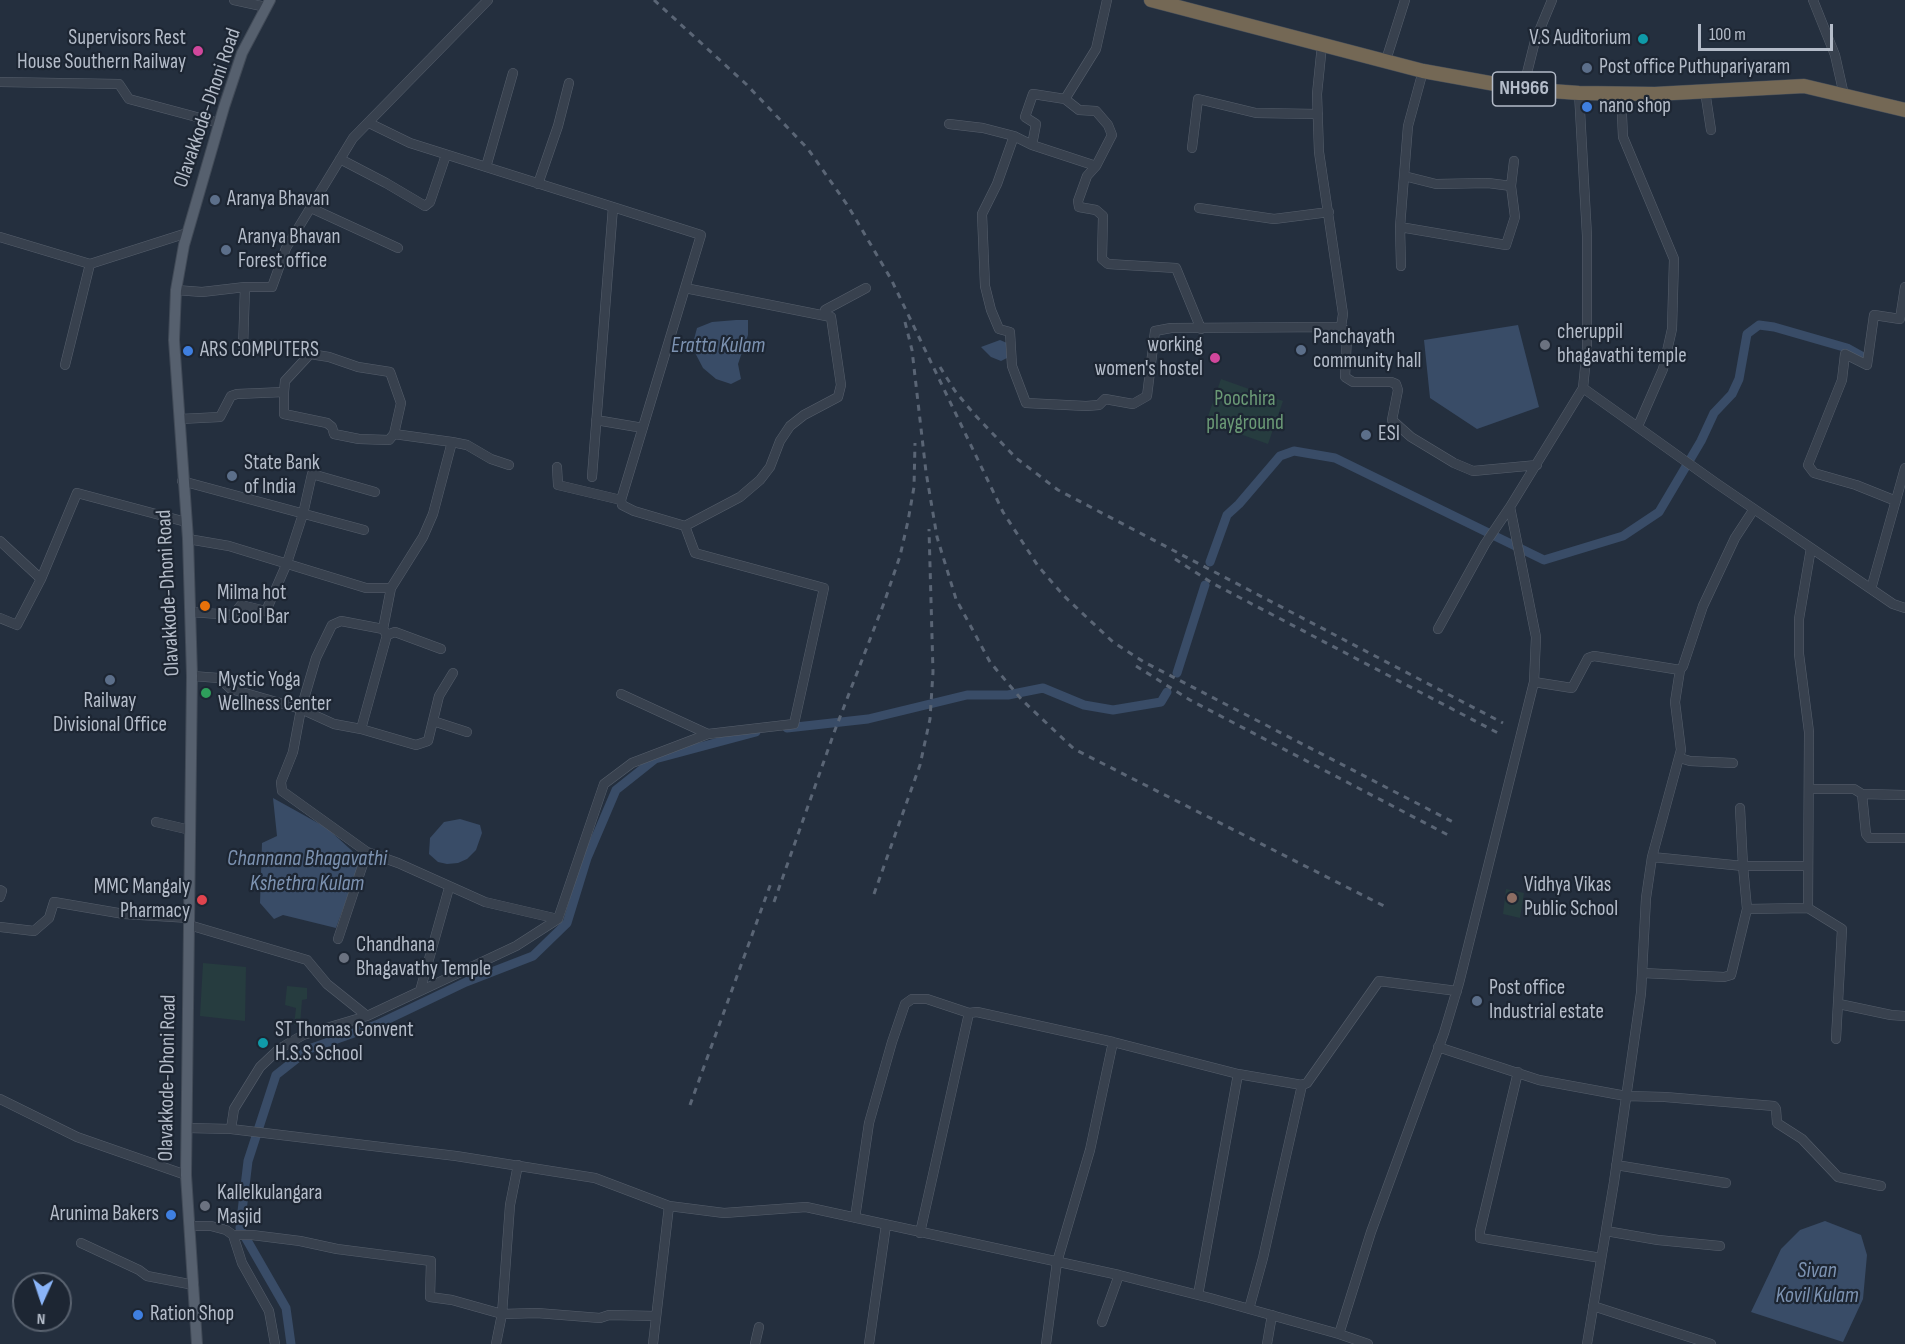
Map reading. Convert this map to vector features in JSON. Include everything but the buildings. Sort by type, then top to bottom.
[{"type":"highway","name":"NH966","points":[[1151,0],[1423,71],[1523,89],[1621,94],[1804,86],[1905,110]]},
{"type":"main road","name":"Olavakkode-Dhoni Road","points":[[197,1344],[186,1175],[192,676],[188,539],[174,340],[176,291],[187,233],[219,123],[242,53],[265,2]]},
{"type":"street","points":[[234,0],[265,2]]},
{"type":"street","points":[[176,291],[202,292],[245,287],[272,288],[286,248],[354,138],[488,0]]},
{"type":"street","points":[[1065,99],[1096,49],[1107,0]]},
{"type":"street","points":[[1386,60],[1405,0]]},
{"type":"street","points":[[1523,89],[1535,41],[1552,0]]},
{"type":"street","points":[[1813,0],[1835,55],[1844,95]]},
{"type":"street","points":[[1322,45],[1317,94],[1319,153],[1343,314],[1341,327]]},
{"type":"street","points":[[1401,266],[1400,201],[1408,126],[1423,71]]},
{"type":"street","points":[[486,167],[513,73]]},
{"type":"street","points":[[0,82],[119,84],[129,99],[219,123]]},
{"type":"street","points":[[538,184],[558,126],[569,83]]},
{"type":"street","points":[[1705,91],[1711,130]]},
{"type":"street","points":[[1438,629],[1485,544],[1583,388],[1587,348],[1587,236],[1579,93]]},
{"type":"street","points":[[1032,145],[1036,124],[1025,117],[1033,94],[1065,99],[1079,110],[1096,111],[1108,125],[1112,135],[1096,166],[1087,176],[1078,204],[1079,207],[1096,210],[1103,216],[1102,260],[1108,264],[1176,268],[1201,328]]},
{"type":"street","points":[[1621,94],[1623,137],[1674,259],[1672,329],[1663,369],[1638,426]]},
{"type":"street","points":[[1192,148],[1198,99],[1256,113],[1318,114]]},
{"type":"street","points":[[369,123],[411,143],[446,155],[701,235],[621,500],[622,506],[634,511],[685,526],[740,497],[760,480],[770,467],[780,441],[790,426],[804,415],[838,397],[841,380],[831,317],[825,310],[866,288]]},
{"type":"street","points":[[949,124],[983,128],[1014,136],[1032,145],[1096,166]]},
{"type":"street","points":[[1014,136],[997,184],[982,214],[983,242],[986,286],[991,310],[999,329],[1010,332],[1012,366],[1026,403],[1086,406],[1099,405],[1105,399],[1133,404],[1147,396],[1155,332],[1171,328],[1341,327],[1346,331],[1347,336],[1345,377],[1353,382],[1396,384],[1398,390],[1392,420],[1411,437],[1454,463],[1473,471],[1536,465]]},
{"type":"street","points":[[340,159],[425,206],[430,202],[446,155]]},
{"type":"street","points":[[1400,227],[1506,245],[1515,217],[1511,186],[1514,161]]},
{"type":"street","points":[[1404,176],[1436,184],[1488,183],[1511,186]]},
{"type":"street","points":[[592,477],[613,207]]},
{"type":"street","points":[[311,208],[398,248]]},
{"type":"street","points":[[1199,208],[1274,219],[1329,212]]},
{"type":"street","points":[[0,237],[90,264],[187,233]]},
{"type":"street","points":[[65,365],[90,264]]},
{"type":"street","points":[[243,349],[245,287]]},
{"type":"street","points":[[1896,501],[1856,485],[1814,473],[1808,465],[1842,380],[1845,354],[1867,364],[1874,315],[1900,319],[1905,287]]},
{"type":"street","points":[[685,288],[828,315]]},
{"type":"street","points":[[310,354],[329,357],[358,367],[390,372],[401,404],[394,434],[390,440],[359,439],[334,434],[332,427],[327,423],[284,414],[284,392],[285,381],[310,354]]},
{"type":"street","points":[[1583,388],[1871,589],[1893,604],[1905,608]]},
{"type":"street","points":[[180,419],[220,417],[231,396],[284,392]]},
{"type":"street","points":[[596,420],[643,428]]},
{"type":"street","points":[[394,434],[452,441],[510,465]]},
{"type":"street","points":[[362,729],[385,632],[391,588],[423,537],[433,514],[452,441]]},
{"type":"street","points":[[557,467],[558,485],[621,500]]},
{"type":"street","points":[[1871,589],[1905,468]]},
{"type":"street","points":[[190,612],[233,615],[240,605],[266,611],[287,562],[303,514],[312,474],[375,492]]},
{"type":"street","points":[[183,481],[364,530]]},
{"type":"street","points":[[0,618],[17,625],[41,579],[76,493],[186,522]]},
{"type":"street","points":[[1339,1334],[1371,1232],[1457,991],[1534,682],[1536,637],[1510,507]]},
{"type":"street","points":[[1587,1344],[1641,993],[1646,898],[1652,857],[1680,758],[1676,702],[1680,670],[1703,606],[1735,538],[1755,509]]},
{"type":"street","points":[[231,1129],[234,1109],[260,1067],[279,1049],[303,1035],[367,1016],[516,946],[558,919],[604,784],[632,763],[708,734],[794,724],[824,588],[695,553],[685,526]]},
{"type":"street","points":[[188,539],[229,546],[366,588],[391,588]]},
{"type":"street","points":[[0,541],[41,579]]},
{"type":"street","points":[[1808,908],[1809,732],[1799,654],[1799,619],[1811,548]]},
{"type":"street","points":[[441,649],[395,632],[385,632],[341,621],[332,625],[316,658],[301,709],[293,752],[281,782],[282,791],[367,852],[398,863],[449,888],[485,902],[558,919]]},
{"type":"street","points":[[1534,682],[1572,688],[1588,658],[1594,656],[1680,670]]},
{"type":"street","points":[[192,676],[219,678],[231,689],[301,709],[334,724],[362,729],[416,746],[428,741],[439,696],[453,673]]},
{"type":"street","points":[[621,694],[708,734]]},
{"type":"street","points":[[433,721],[467,732]]},
{"type":"street","points":[[1680,758],[1690,761],[1733,764]]},
{"type":"street","points":[[1809,789],[1854,789],[1862,794],[1905,795]]},
{"type":"street","points":[[1862,794],[1866,834],[1869,838],[1905,838]]},
{"type":"street","points":[[1642,973],[1724,977],[1731,975],[1746,909],[1740,808]]},
{"type":"street","points":[[156,822],[190,830]]},
{"type":"street","points":[[338,939],[367,852]]},
{"type":"street","points":[[1652,857],[1743,866],[1808,866]]},
{"type":"street","points":[[420,991],[449,888]]},
{"type":"street","points":[[0,890],[2,891],[0,897]]},
{"type":"street","points":[[0,927],[34,932],[49,918],[54,902],[124,914],[189,921],[307,960],[327,984],[367,1016]]},
{"type":"street","points":[[1746,909],[1808,908],[1842,930],[1836,1039]]},
{"type":"street","points":[[855,1218],[869,1123],[905,1004],[912,999],[927,999],[969,1013],[977,1012],[1113,1042],[1238,1074],[1302,1085],[1307,1083],[1379,981],[1457,991]]},
{"type":"street","points":[[1839,1004],[1891,1016],[1905,1016]]},
{"type":"street","points":[[920,1233],[969,1013]]},
{"type":"street","points":[[1046,1344],[1057,1262],[1090,1150],[1113,1042]]},
{"type":"street","points":[[1438,1047],[1539,1080],[1626,1096],[1774,1106],[1777,1123],[1802,1139],[1838,1177],[1881,1186]]},
{"type":"street","points":[[1518,1072],[1480,1238],[1602,1258]]},
{"type":"street","points":[[1198,1295],[1238,1074]]},
{"type":"street","points":[[1249,1309],[1263,1258],[1302,1085]]},
{"type":"street","points":[[0,1112],[3,1101],[77,1137],[186,1175]]},
{"type":"street","points":[[187,1128],[231,1129],[456,1156],[595,1178],[669,1206],[724,1213],[806,1207],[1119,1275],[1272,1315],[1368,1344]]},
{"type":"street","points":[[1616,1165],[1726,1183]]},
{"type":"street","points":[[496,1344],[502,1314],[510,1205],[518,1166]]},
{"type":"street","points":[[653,1344],[669,1206]]},
{"type":"street","points":[[870,1344],[886,1225]]},
{"type":"street","points":[[189,1226],[211,1226],[226,1230],[233,1235],[252,1235],[431,1261],[430,1297],[452,1300],[502,1314],[537,1313],[594,1318],[609,1315],[656,1316]]},
{"type":"street","points":[[1606,1231],[1658,1240],[1720,1246]]},
{"type":"street","points":[[233,1235],[242,1263],[270,1311],[275,1344]]},
{"type":"street","points":[[81,1243],[147,1276],[194,1285]]},
{"type":"street","points":[[1102,1322],[1119,1275]]},
{"type":"street","points":[[1593,1306],[1711,1344]]},
{"type":"street","points":[[1267,1344],[1272,1315]]},
{"type":"street","points":[[755,1344],[759,1327]]},
{"type":"green space","name":"Poochira playground","points":[[1221,379],[1283,401],[1268,444],[1206,422]]},
{"type":"green space","points":[[1506,889],[1524,893],[1520,918],[1503,914]]},
{"type":"green space","points":[[203,963],[246,967],[245,1021],[200,1016]]},
{"type":"green space","points":[[287,986],[307,988],[307,999],[302,1000],[300,1025],[294,1025],[296,1008],[285,1005]]},
{"type":"water","name":"Eratta Kulam","points":[[748,320],[748,335],[738,364],[741,379],[731,384],[716,379],[703,368],[692,347],[697,328],[712,322]]},
{"type":"water","points":[[1518,325],[1539,407],[1477,429],[1430,398],[1424,340]]},
{"type":"water","points":[[1000,340],[1007,343],[1009,357],[1001,361],[991,357],[981,347]]},
{"type":"water","name":"Channana Bhagavathi Kshethra Kulam","points":[[273,798],[327,828],[361,859],[336,928],[283,915],[274,919],[260,903],[262,843],[277,836]]},
{"type":"water","points":[[460,819],[480,825],[482,833],[476,850],[467,859],[458,863],[438,862],[429,854],[430,838],[444,822]]},
{"type":"water","name":"Sivan Kovil Kulam","points":[[1825,1221],[1861,1235],[1867,1255],[1863,1299],[1843,1342],[1751,1312],[1781,1249],[1800,1230]]},
{"type":"waterway","points":[[1210,562],[1227,515],[1280,456],[1294,451],[1335,458],[1544,560],[1623,536],[1659,512],[1701,441],[1714,413],[1732,394],[1739,379],[1747,334],[1759,325],[1774,327],[1847,348],[1865,358]]},
{"type":"waterway","points":[[1177,673],[1205,585]]},
{"type":"waterway","points":[[787,728],[868,719],[967,695],[1008,695],[1043,688],[1084,705],[1113,710],[1161,702],[1167,692]]},
{"type":"waterway","points":[[291,1344],[286,1308],[240,1228],[248,1161],[276,1075],[309,1049],[376,1025],[466,982],[533,956],[567,923],[587,858],[616,790],[655,759],[756,732]]},
{"type":"railway","points":[[654,0],[746,84],[808,149],[848,206],[891,279],[1003,512],[1038,566],[1064,596],[1113,642],[1144,662],[1455,823]]},
{"type":"railway","points":[[905,322],[912,350],[926,472],[937,537],[956,599],[990,662],[1022,700],[1074,749],[1386,907]]},
{"type":"railway","points":[[940,367],[955,391],[974,414],[1016,458],[1058,490],[1503,723]]},
{"type":"railway","points":[[774,902],[900,556],[914,487],[915,443]]},
{"type":"railway","points":[[874,894],[920,765],[930,719],[933,672],[929,529]]},
{"type":"railway","points":[[1175,559],[1212,583],[1498,733]]},
{"type":"railway","points":[[1136,666],[1190,700],[1448,835]]},
{"type":"railway","points":[[690,1105],[771,883]]},
{"type":"place","name":"V.S Auditorium","points":[[1643,39]]},
{"type":"place","name":"Supervisors Rest House Southern Railway","points":[[198,51]]},
{"type":"place","name":"Post office Puthupariyaram","points":[[1587,68]]},
{"type":"place","name":"nano shop","points":[[1587,107]]},
{"type":"place","name":"Aranya Bhavan","points":[[215,200]]},
{"type":"place","name":"Aranya Bhavan Forest office","points":[[226,250]]},
{"type":"place","name":"cheruppil bhagavathi temple","points":[[1545,345]]},
{"type":"place","name":"Panchayath community hall","points":[[1301,350]]},
{"type":"place","name":"ARS COMPUTERS","points":[[188,351]]},
{"type":"place","name":"working women's hostel","points":[[1215,358]]},
{"type":"place","name":"ESI","points":[[1366,435]]},
{"type":"place","name":"State Bank of India","points":[[232,476]]},
{"type":"place","name":"Milma hot N Cool Bar","points":[[205,606]]},
{"type":"place","name":"Railway Divisional Office","points":[[110,680]]},
{"type":"place","name":"Mystic Yoga Wellness Center","points":[[206,693]]},
{"type":"place","name":"Vidhya Vikas Public School","points":[[1512,898]]},
{"type":"place","name":"MMC Mangaly Pharmacy","points":[[202,900]]},
{"type":"place","name":"Chandhana Bhagavathy Temple","points":[[344,958]]},
{"type":"place","name":"Post office Industrial estate","points":[[1477,1001]]},
{"type":"place","name":"ST Thomas Convent H.S.S School","points":[[263,1043]]},
{"type":"place","name":"Kallelkulangara Masjid","points":[[205,1206]]},
{"type":"place","name":"Arunima Bakers","points":[[171,1215]]},
{"type":"place","name":"Ration Shop","points":[[138,1315]]}]
